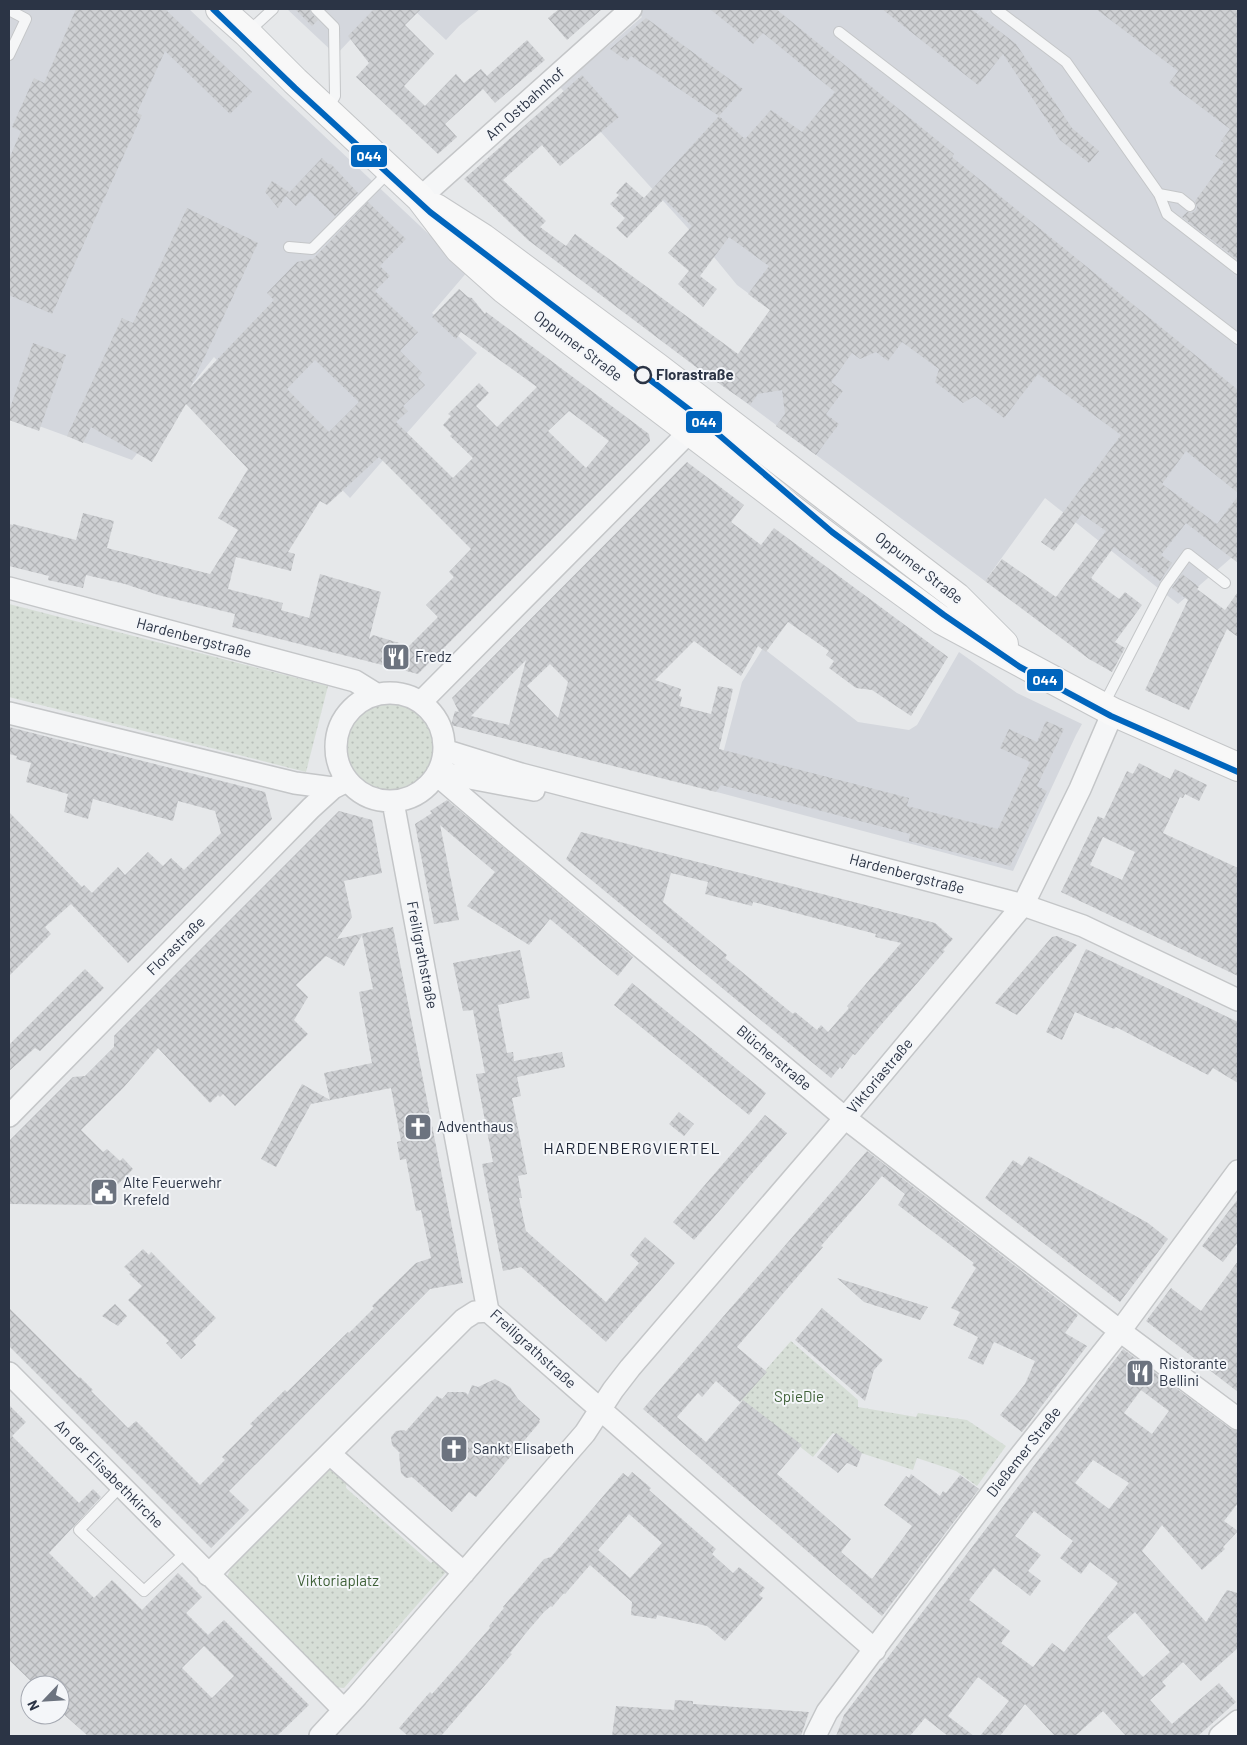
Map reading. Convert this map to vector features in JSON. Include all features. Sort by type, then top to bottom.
[{"type":"main road","name":"Oppumer Straße","points":[[220,9],[247,33],[326,112],[420,198],[482,238],[712,409],[957,597],[1024,664]]},
{"type":"main road","name":"Oppumer Straße","points":[[229,9],[247,33]]},
{"type":"main road","name":"Oppumer Straße","points":[[420,198],[459,249],[505,290],[816,528],[941,620],[1108,709],[1238,767]]},
{"type":"street","name":"Am Ostbahnhof","points":[[420,198],[631,9]]},
{"type":"street","points":[[421,702],[712,409]]},
{"type":"street","name":"Hardenbergstraße","points":[[9,588],[355,681],[376,694]]},
{"type":"street","points":[[9,713],[295,783],[340,785],[376,800],[394,802],[410,798],[426,788],[438,774],[444,750],[443,736],[439,723],[421,702],[407,695],[392,692],[376,694],[359,701],[346,714],[337,730],[334,748],[340,785]]},
{"type":"street","name":"Viktoriastraße","points":[[601,1409],[630,1368],[845,1118],[1023,905],[1080,789],[1108,709]]},
{"type":"street","name":"Hardenbergstraße","points":[[444,750],[563,785],[1023,905],[1083,926],[1238,1000]]},
{"type":"street","name":"Hardenbergstraße","points":[[438,774],[532,790],[563,785]]},
{"type":"street","name":"Blücherstraße","points":[[438,774],[522,848],[845,1118],[1120,1331],[1238,1419]]},
{"type":"street","name":"Florastraße","points":[[9,1116],[312,808],[340,785]]},
{"type":"street","name":"Freiligrathstraße","points":[[394,802],[488,1311],[875,1650]]},
{"type":"street","name":"Dießemer Straße","points":[[816,1736],[828,1712],[1016,1461],[1120,1331],[1238,1171]]},
{"type":"street","points":[[344,1710],[208,1575],[464,1319],[476,1312],[488,1311]]},
{"type":"street","name":"An der Elisabethkirche","points":[[9,1373],[208,1575]]},
{"type":"street","points":[[320,1736],[580,1439],[601,1409]]},
{"type":"street","points":[[330,1454],[464,1573]]},
{"type":"street","points":[[1220,1736],[1238,1721]]},
{"type":"lane","points":[[247,33],[273,9]]},
{"type":"lane","points":[[316,9],[334,27],[335,96],[326,112]]},
{"type":"lane","points":[[996,9],[1066,62],[1159,194],[1167,214],[1238,269]]},
{"type":"lane","points":[[9,10],[26,19],[9,55]]},
{"type":"lane","points":[[839,32],[1238,339]]},
{"type":"lane","points":[[289,247],[312,249],[390,171]]},
{"type":"lane","points":[[1159,194],[1180,198],[1190,206]]},
{"type":"lane","points":[[1108,709],[1165,586],[1188,554],[1225,583]]},
{"type":"lane","points":[[121,1486],[79,1530],[144,1591],[186,1552]]},
{"type":"shaded area","points":[[9,9],[189,9],[468,271],[432,313],[477,353],[350,498],[214,357],[132,460],[9,415]]},
{"type":"shaded area","points":[[287,9],[379,9],[336,55]]},
{"type":"shaded area","points":[[413,9],[480,9],[459,26],[446,40]]},
{"type":"shaded area","points":[[636,9],[1238,9],[1238,552],[1178,604],[1045,498],[985,581],[736,395],[789,323],[737,285],[714,257],[560,87],[642,17]]},
{"type":"shaded area","points":[[763,648],[858,722],[909,730],[917,725],[959,652],[1017,693],[1082,724],[1013,871],[713,791],[742,682]]},
{"type":"green space","points":[[9,604],[328,686],[306,772],[9,697]]},
{"type":"green space","points":[[390,701],[407,705],[422,714],[431,729],[435,746],[431,763],[422,778],[407,787],[390,791],[373,787],[358,778],[349,763],[345,746],[349,729],[358,714],[373,705]]},
{"type":"green space","name":"SpieDie","points":[[791,1341],[858,1400],[858,1407],[916,1417],[918,1413],[967,1420],[1006,1446],[977,1486],[956,1471],[917,1458],[913,1470],[858,1452],[833,1433],[813,1457],[740,1399]]},
{"type":"green space","name":"Viktoriaplatz","points":[[329,1470],[335,1470],[347,1479],[346,1488],[431,1563],[436,1558],[444,1566],[446,1572],[344,1688],[332,1687],[328,1678],[227,1577],[231,1568]]},
{"type":"building","points":[[76,9],[165,9],[252,92],[230,114],[165,51],[137,113],[142,115],[52,314],[9,295],[9,159],[21,131],[12,127],[34,78],[44,83]]},
{"type":"building","points":[[295,9],[309,9],[318,20],[312,26]]},
{"type":"building","points":[[374,9],[421,9],[405,25],[434,54],[404,86],[425,106],[456,74],[464,83],[481,69],[487,76],[527,40],[545,60],[495,103],[483,89],[445,124],[457,137],[438,154],[356,77],[369,63],[348,36]]},
{"type":"building","points":[[559,9],[602,9],[567,40],[548,18]]},
{"type":"building","points":[[710,9],[776,9],[954,154],[952,157],[1238,390],[1238,493],[1186,451],[1162,484],[1217,524],[1238,496],[1238,563],[1186,523],[1161,555],[1172,563],[1160,581],[1114,547],[1091,578],[1119,599],[1125,592],[1142,605],[1115,642],[1125,648],[1112,672],[1089,659],[985,581],[1002,559],[1056,597],[1106,531],[1082,514],[1054,551],[1041,542],[1121,435],[1038,374],[1004,418],[975,396],[963,403],[935,382],[939,369],[902,342],[888,361],[876,352],[860,359],[852,353],[831,382],[843,391],[826,414],[839,424],[816,455],[776,426],[785,414],[782,390],[758,394],[750,405],[704,373],[528,240],[464,179],[582,75],[619,117],[560,166],[542,145],[503,180],[546,221],[540,227],[566,246],[575,234],[738,354],[770,310],[748,294],[769,266],[729,237],[700,276],[717,289],[703,307],[678,284],[689,271],[668,253],[692,226],[664,199],[627,238],[616,228],[625,218],[610,204],[619,195],[616,193],[626,182],[644,198],[719,116],[745,139],[771,110],[802,132],[835,92],[763,33],[753,44]]},
{"type":"building","points":[[882,9],[971,9],[1016,44],[1072,128],[1099,151],[1089,163],[1060,140],[1003,54],[978,85]]},
{"type":"building","points":[[1096,9],[1238,9],[1238,260],[1182,217],[1187,212],[1192,213],[1196,210],[1195,201],[1224,162],[1215,156],[1224,143],[1221,141],[1230,129],[1169,83],[1178,71]]},
{"type":"building","points":[[646,18],[743,89],[719,116],[631,56],[627,61],[610,49]]},
{"type":"building","points":[[322,158],[328,164],[331,164],[358,193],[335,216],[310,192],[296,206],[286,196],[278,208],[265,192],[272,181],[289,192],[287,195]]},
{"type":"building","points":[[368,202],[406,239],[380,266],[390,276],[375,291],[418,332],[400,351],[422,373],[418,378],[425,385],[403,406],[408,411],[396,422],[453,478],[473,458],[450,436],[452,434],[443,425],[451,416],[448,414],[479,383],[489,393],[476,406],[497,427],[537,387],[461,332],[456,339],[432,317],[459,289],[472,298],[485,314],[486,312],[649,434],[650,441],[418,674],[232,627],[235,614],[158,595],[125,584],[86,575],[83,588],[48,580],[49,576],[9,566],[9,524],[76,540],[83,513],[114,521],[107,548],[210,574],[238,530],[218,518],[248,469],[186,404],[152,462],[91,427],[83,443],[67,436],[122,318],[133,323],[187,208],[258,243],[190,388],[274,300],[267,293],[297,262],[313,259]],"holes":[[[315,360],[359,402],[329,432],[287,389]],[[569,411],[609,441],[586,468],[548,431]],[[379,457],[471,549],[449,572],[454,577],[426,605],[438,617],[409,646],[373,635],[369,639],[381,592],[320,574],[309,618],[281,610],[283,603],[228,589],[236,557],[291,571],[295,554],[288,552],[320,501],[327,505]]]},
{"type":"building","points":[[33,343],[66,355],[39,431],[9,420],[9,411]]},
{"type":"building","points":[[687,462],[744,505],[731,522],[761,545],[774,528],[948,657],[911,716],[872,690],[856,688],[829,668],[834,661],[826,655],[829,651],[788,622],[766,652],[758,646],[741,676],[694,641],[655,680],[681,689],[679,696],[682,697],[680,706],[711,714],[718,686],[733,689],[719,749],[909,798],[907,806],[998,829],[1030,762],[1000,748],[1009,729],[1037,742],[1046,721],[1064,729],[1037,786],[1047,791],[1010,866],[909,841],[910,834],[721,785],[716,792],[451,725],[455,711],[459,712],[452,698]],"holes":[[[526,660],[509,725],[471,716]],[[550,664],[568,682],[558,718],[527,686]]]},
{"type":"building","points":[[1182,574],[1199,587],[1197,589],[1225,610],[1238,592],[1238,637],[1227,629],[1189,710],[1145,690],[1188,600],[1172,588]]},
{"type":"building","points":[[9,727],[265,792],[272,819],[128,963],[71,904],[45,927],[51,934],[9,976],[9,812],[82,887],[84,885],[92,893],[118,867],[125,875],[148,852],[163,866],[171,858],[184,870],[221,833],[215,811],[178,801],[173,821],[93,799],[88,819],[64,812],[68,794],[26,782],[31,763],[16,759],[17,756],[9,754]]},
{"type":"building","points":[[1139,763],[1170,779],[1175,769],[1207,785],[1199,801],[1185,794],[1183,798],[1180,797],[1163,833],[1238,868],[1238,976],[1061,892],[1098,816],[1104,819],[1127,771],[1133,774]],"holes":[[[1103,837],[1135,852],[1122,880],[1090,865]]]},
{"type":"building","points":[[447,800],[633,957],[618,976],[550,919],[529,945],[467,906],[495,872],[440,825],[459,920],[434,924],[415,824]]},
{"type":"building","points":[[339,811],[372,820],[382,873],[344,881],[352,917],[337,939],[393,927],[463,1283],[430,1289],[229,1491],[249,1510],[211,1548],[9,1346],[9,1308],[93,1390],[91,1391],[128,1428],[136,1421],[200,1485],[225,1460],[222,1457],[253,1426],[250,1424],[349,1333],[374,1308],[372,1306],[416,1263],[431,1258],[421,1210],[416,1211],[406,1159],[400,1160],[397,1142],[401,1141],[391,1088],[311,1104],[276,1167],[261,1159],[302,1084],[330,1100],[324,1073],[372,1063],[359,992],[373,989],[362,935],[344,966],[326,956],[296,985],[308,997],[294,1020],[308,1034],[235,1106],[223,1094],[220,1097],[218,1095],[210,1103],[158,1048],[124,1087],[81,1130],[103,1152],[107,1149],[120,1161],[123,1158],[133,1169],[98,1205],[9,1204],[9,1141],[73,1077],[85,1076],[114,1047],[114,1036]]},
{"type":"building","points":[[581,832],[935,923],[953,939],[943,950],[945,951],[855,1055],[853,1054],[842,1069],[840,1067],[831,1078],[566,859]],"holes":[[[671,873],[708,882],[705,894],[752,906],[753,902],[876,934],[875,937],[901,943],[847,1006],[849,1008],[828,1032],[821,1025],[817,1030],[795,1012],[793,1014],[725,958],[727,955],[663,902]]]},
{"type":"building","points":[[1057,936],[1077,945],[1017,1015],[995,1003],[1052,937]]},
{"type":"building","points":[[1086,949],[1238,1022],[1238,1083],[1213,1068],[1208,1075],[1116,1027],[1114,1029],[1075,1012],[1062,1040],[1046,1032]]},
{"type":"building","points":[[520,950],[530,998],[498,1005],[507,1053],[513,1052],[514,1061],[562,1052],[565,1067],[517,1077],[521,1096],[512,1098],[527,1174],[518,1176],[522,1198],[519,1198],[526,1231],[606,1302],[639,1263],[630,1255],[645,1237],[675,1263],[606,1342],[521,1267],[503,1271],[482,1164],[493,1162],[476,1074],[485,1073],[473,1010],[463,1011],[453,963]]},
{"type":"building","points":[[85,969],[104,988],[40,1051],[35,1048],[9,1071],[9,1045]]},
{"type":"building","points":[[632,983],[766,1093],[749,1115],[614,1005]]},
{"type":"building","points":[[679,1112],[694,1124],[684,1136],[669,1124]]},
{"type":"building","points":[[765,1115],[787,1133],[694,1240],[673,1222]]},
{"type":"building","points":[[867,1151],[1078,1315],[1065,1333],[1087,1346],[1022,1432],[1000,1415],[1025,1384],[1035,1361],[994,1342],[983,1365],[968,1358],[978,1337],[953,1325],[960,1312],[951,1308],[976,1268],[972,1265],[974,1263],[898,1205],[905,1194],[882,1176],[737,1347],[767,1372],[740,1402],[716,1381],[702,1397],[698,1393],[677,1417],[706,1442],[743,1400],[802,1445],[777,1474],[851,1539],[841,1552],[872,1579],[912,1526],[884,1505],[906,1476],[909,1478],[911,1474],[940,1496],[943,1491],[946,1493],[960,1475],[979,1489],[882,1616],[643,1409]]},
{"type":"building","points":[[1029,1156],[1148,1223],[1168,1239],[1120,1302],[985,1198],[1013,1160],[1022,1166]]},
{"type":"building","points":[[1238,1199],[1238,1242],[1223,1262],[1202,1246]]},
{"type":"building","points":[[143,1249],[149,1255],[151,1252],[216,1318],[193,1341],[196,1345],[181,1359],[166,1343],[169,1341],[128,1300],[142,1286],[124,1267]]},
{"type":"building","points":[[1238,1261],[1238,1392],[1146,1321],[1171,1288],[1201,1311]]},
{"type":"building","points":[[837,1278],[928,1307],[920,1320],[864,1302]]},
{"type":"building","points":[[115,1304],[127,1316],[118,1326],[102,1316]]},
{"type":"building","points":[[822,1308],[883,1360],[874,1370],[865,1401],[795,1340]]},
{"type":"building","points":[[1123,1349],[1231,1429],[1238,1431],[1238,1503],[1224,1521],[1238,1531],[1223,1547],[1225,1549],[1202,1570],[1162,1525],[1142,1551],[1206,1622],[1227,1590],[1238,1593],[1238,1648],[1201,1681],[1183,1662],[1162,1682],[1166,1686],[1150,1700],[1172,1724],[1219,1683],[1236,1702],[1198,1736],[1126,1736],[1103,1711],[1075,1736],[1055,1736],[1025,1704],[1000,1736],[980,1736],[1009,1701],[978,1677],[948,1716],[974,1736],[948,1736],[925,1718],[910,1736],[836,1736],[844,1715]],"holes":[[[1141,1390],[1169,1411],[1152,1434],[1124,1413]],[[1093,1460],[1129,1483],[1109,1509],[1075,1483]],[[1034,1511],[1073,1541],[1060,1558],[1081,1574],[1090,1562],[1118,1583],[1064,1652],[1052,1643],[1033,1667],[1001,1643],[1010,1631],[969,1600],[994,1568],[1030,1596],[1041,1581],[1028,1571],[1041,1555],[1015,1536]],[[1135,1612],[1170,1652],[1143,1677],[1107,1637]]]},
{"type":"building","name":"Sankt Elisabeth","points":[[495,1379],[510,1387],[518,1399],[540,1419],[540,1422],[476,1497],[469,1492],[452,1512],[412,1477],[406,1478],[401,1473],[400,1453],[392,1445],[391,1437],[396,1431],[406,1431],[437,1396],[442,1399],[448,1392],[465,1392],[468,1395],[472,1385],[478,1387]]},
{"type":"building","points":[[9,1405],[26,1422],[12,1436],[79,1503],[93,1489],[101,1497],[49,1553],[94,1598],[112,1580],[142,1610],[178,1573],[202,1597],[186,1613],[208,1635],[224,1620],[309,1705],[277,1736],[88,1736],[70,1720],[70,1675],[25,1675],[9,1660]],"holes":[[[204,1646],[234,1676],[212,1698],[182,1668]]]},
{"type":"building","points":[[836,1433],[862,1453],[857,1467],[847,1463],[838,1473],[817,1457]]},
{"type":"building","points":[[632,1472],[651,1488],[649,1490],[716,1549],[712,1554],[733,1573],[739,1567],[765,1588],[759,1595],[763,1598],[725,1641],[707,1626],[657,1615],[656,1619],[631,1615],[632,1602],[590,1565],[565,1594],[544,1612],[510,1653],[512,1654],[441,1736],[408,1736],[399,1728],[430,1692],[432,1694],[490,1628],[489,1626],[503,1607],[544,1559],[551,1557],[623,1473],[628,1477]],"holes":[[[629,1514],[662,1543],[630,1578],[598,1550]]]},
{"type":"building","points":[[675,1700],[693,1701],[693,1704],[809,1712],[801,1736],[612,1736],[616,1706],[674,1710]]},
{"type":"transit line","name":"044","points":[[213,9],[295,88],[430,212],[691,411],[832,532],[944,615],[1020,667],[1111,716],[1238,772]]},
{"type":"place","name":"Florastraße","points":[[643,375]]},
{"type":"place","name":"Fredz","points":[[396,657]]},
{"type":"place","name":"Adventhaus","points":[[418,1127]]},
{"type":"place","name":"Alte Feuerwehr Krefeld","points":[[104,1192]]},
{"type":"place","name":"Ristorante Bellini","points":[[1140,1373]]},
{"type":"place","name":"Sankt Elisabeth","points":[[454,1449]]},
{"type":"district","name":"HARDENBERGVIERTEL","points":[[632,1148]]}]
